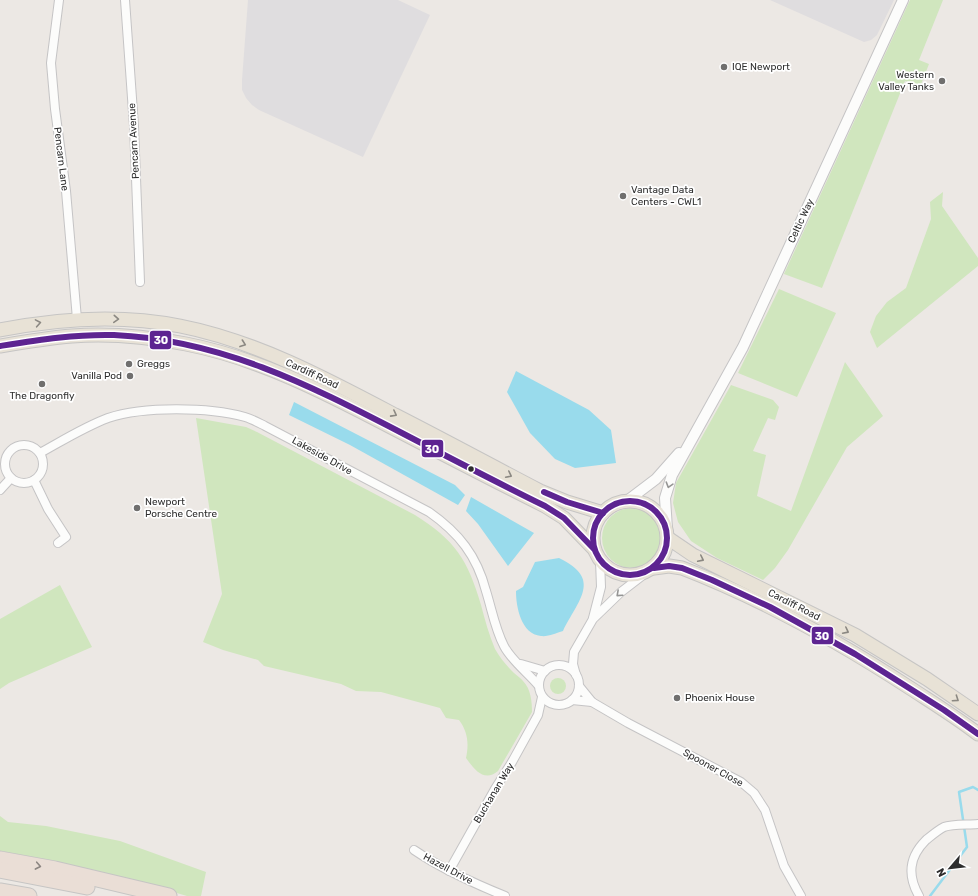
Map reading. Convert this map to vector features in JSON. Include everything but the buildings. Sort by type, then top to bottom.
[{"type":"highway","points":[[0,859],[54,869],[169,896]]},
{"type":"highway","points":[[0,870],[126,896]]},
{"type":"highway","points":[[0,891],[29,896]]},
{"type":"main road","name":"Cardiff Road","points":[[0,330],[48,322],[108,318],[180,326],[210,333],[273,355],[360,396],[540,491],[567,502],[603,513]]},
{"type":"main road","name":"Cardiff Road","points":[[0,346],[31,340],[73,336],[116,336],[156,339],[187,344],[241,358],[330,395],[545,506],[564,518],[597,554],[606,567],[617,574],[632,576],[669,566],[682,568],[766,605],[839,644],[882,670],[958,719],[978,734]]},
{"type":"main road","name":"Cardiff Road","points":[[627,501],[645,503],[657,512],[663,520],[668,533],[693,555],[855,635],[927,679],[978,714]]},
{"type":"main road","points":[[597,554],[593,536],[595,524],[603,513],[612,506],[627,501]]},
{"type":"main road","points":[[651,570],[663,557],[668,533]]},
{"type":"street","name":"Pencarn Lane","points":[[59,0],[51,63],[55,109],[66,191],[77,319]]},
{"type":"street","name":"Pencarn Avenue","points":[[126,0],[134,126],[140,282]]},
{"type":"street","name":"Celtic Way","points":[[668,533],[665,498],[672,474],[691,437],[729,373],[742,347],[903,0]]},
{"type":"street","name":"Lakeside Drive","points":[[40,453],[109,418],[123,414],[151,410],[202,410],[246,418],[265,426],[428,512],[443,522],[454,532],[463,542],[483,579],[499,636],[505,649],[538,685]]},
{"type":"street","name":"Celtic Way","points":[[627,501],[656,479],[691,437]]},
{"type":"street","points":[[27,446],[34,448],[40,453],[43,460],[42,472],[34,480],[26,483],[19,482],[11,478],[6,468],[6,460],[10,452],[16,447],[27,446]]},
{"type":"street","points":[[0,490],[11,478]]},
{"type":"street","points":[[34,480],[48,509],[66,537],[58,543]]},
{"type":"street","points":[[560,665],[574,652],[593,619],[601,587],[597,554]]},
{"type":"street","points":[[593,619],[621,592],[651,570]]},
{"type":"street","points":[[538,715],[547,708],[567,704],[577,694],[579,686],[572,664],[574,652]]},
{"type":"street","points":[[518,663],[544,671]]},
{"type":"street","points":[[561,706],[547,702],[542,697],[538,685],[540,677],[549,667],[560,665],[572,670],[576,675]]},
{"type":"street","name":"Spooner Close","points":[[579,686],[592,702],[628,723],[741,782],[754,793],[764,810],[784,866],[801,896]]},
{"type":"street","name":"Buchanan Way","points":[[449,871],[538,715],[542,697]]},
{"type":"street","name":"Spooner Close","points":[[572,700],[592,702]]},
{"type":"street","points":[[918,894],[913,885],[911,867],[913,857],[921,846],[931,836],[945,827],[978,824]]},
{"type":"street","name":"Hazell Drive","points":[[414,850],[449,871],[505,896]]},
{"type":"shaded area","points":[[248,0],[398,0],[430,15],[363,157],[259,110],[246,98],[242,90],[242,80]]},
{"type":"shaded area","points":[[770,0],[894,0],[877,35],[871,40],[864,42]]},
{"type":"green space","points":[[910,0],[943,0],[919,60],[929,64],[920,87],[905,81],[822,288],[784,274]]},
{"type":"green space","points":[[943,192],[942,206],[978,258],[978,266],[877,348],[870,332],[876,316],[887,302],[906,288],[931,219],[930,202]]},
{"type":"green space","points":[[779,289],[836,313],[797,397],[738,373]]},
{"type":"green space","points":[[845,362],[883,416],[847,447],[788,550],[775,568],[763,580],[717,558],[691,541],[678,522],[673,503],[676,483],[731,385],[773,400],[779,407],[775,420],[768,418],[753,451],[766,455],[757,496],[791,511]]},
{"type":"green space","points":[[196,418],[246,427],[257,432],[415,515],[440,533],[458,552],[471,575],[495,649],[506,665],[526,684],[532,704],[532,712],[498,771],[488,776],[480,773],[472,766],[466,758],[467,738],[462,725],[459,720],[446,718],[440,708],[381,692],[356,691],[341,684],[264,666],[258,660],[223,650],[203,642],[222,594]]},
{"type":"green space","points":[[632,508],[649,513],[657,521],[662,538],[657,555],[649,563],[632,568],[615,563],[607,555],[602,538],[607,521],[615,513]]},
{"type":"green space","points":[[60,585],[92,647],[9,683],[0,689],[0,619]]},
{"type":"green space","points":[[558,678],[564,680],[566,686],[564,692],[558,694],[552,692],[550,686],[552,680]]},
{"type":"green space","points":[[0,816],[8,822],[46,826],[120,841],[206,872],[201,896],[187,896],[82,868],[0,851]]},
{"type":"water","points":[[516,371],[589,410],[611,430],[616,463],[575,468],[555,459],[530,433],[507,392]]},
{"type":"water","points":[[294,402],[455,485],[465,495],[458,505],[350,445],[289,415]]},
{"type":"water","points":[[471,497],[534,533],[508,566],[478,524],[466,511]]},
{"type":"water","points":[[559,558],[572,566],[580,574],[584,582],[583,591],[580,600],[563,631],[552,635],[541,636],[534,634],[524,625],[517,604],[516,591],[523,587],[535,562]]},
{"type":"waterway","points":[[930,896],[967,847],[959,792],[973,787],[978,790]]},
{"type":"transit line","name":"30","points":[[0,346],[71,336],[114,335],[153,339],[227,355],[262,367],[331,397],[545,506],[564,518],[594,549]]},
{"type":"transit line","name":"30","points":[[544,492],[567,502],[603,513]]},
{"type":"transit line","name":"30","points":[[623,501],[637,501],[651,507],[661,517],[667,531],[667,538],[667,545],[661,559],[651,569],[637,575],[623,575],[609,569],[599,559],[593,545],[593,531],[599,517],[609,507],[623,501]]},
{"type":"transit line","name":"30","points":[[654,568],[669,566],[682,568],[770,607],[855,654],[944,710],[978,734]]},
{"type":"place","name":"IQE Newport","points":[[724,67]]},
{"type":"place","name":"Western Valley Tanks","points":[[942,81]]},
{"type":"place","name":"Vantage Data Centers - CWL1","points":[[623,196]]},
{"type":"place","name":"Greggs","points":[[129,364]]},
{"type":"place","name":"Vanilla Pod","points":[[130,376]]},
{"type":"place","name":"The Dragonfly","points":[[42,384]]},
{"type":"place","name":"Newport Porsche Centre","points":[[137,508]]},
{"type":"place","name":"Phoenix House","points":[[677,698]]}]
